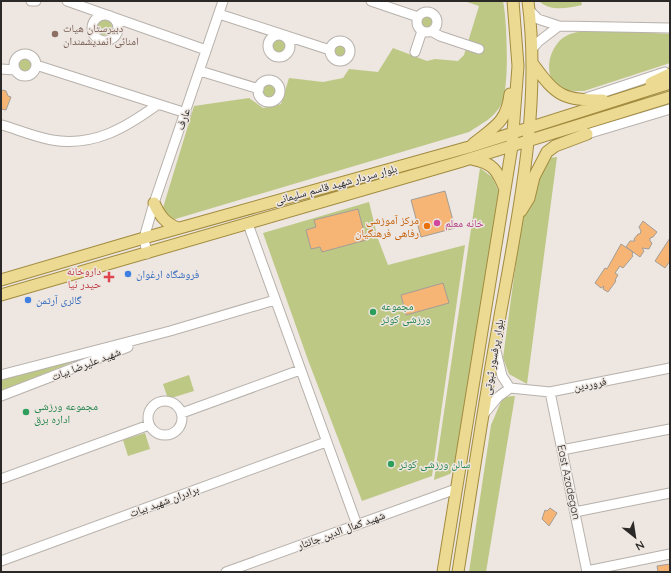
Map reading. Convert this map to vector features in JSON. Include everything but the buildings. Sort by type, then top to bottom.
[{"type":"main road","name":"بلوار پرفسور ثبوتی","points":[[443,572],[514,133],[518,66],[513,1]]},
{"type":"main road","name":"بلوار پرفسور ثبوتی","points":[[459,570],[483,415],[518,215],[530,128],[533,64],[528,6]]},
{"type":"main road","points":[[533,64],[553,90],[563,96],[579,100],[614,101],[670,74]]},
{"type":"main road","points":[[505,189],[496,170],[470,153],[506,115],[512,73],[518,66]]},
{"type":"main road","name":"بلوار سردار شهید قاسم سلیمانی","points":[[1,294],[147,254],[248,224],[470,153],[514,133],[670,83]]},
{"type":"main road","name":"بلوار سردار شهید قاسم سلیمانی","points":[[1,280],[178,228],[470,153],[512,146],[670,97]]},
{"type":"main road","points":[[518,215],[529,198],[534,177],[547,152],[555,146],[587,134]]},
{"type":"main road","points":[[154,203],[162,219],[169,225],[178,228]]},
{"type":"street","points":[[31,1],[36,1]]},
{"type":"street","points":[[66,1],[206,50]]},
{"type":"street","name":"عارف","points":[[144,238],[154,203],[223,1]]},
{"type":"street","points":[[371,1],[418,17]]},
{"type":"street","points":[[528,6],[538,19],[559,26],[670,28]]},
{"type":"street","points":[[415,52],[427,31],[436,23],[432,14],[426,12],[418,17]]},
{"type":"street","points":[[219,14],[281,36],[330,50]]},
{"type":"street","points":[[418,17],[418,26],[427,31],[479,49]]},
{"type":"street","points":[[532,49],[538,42],[559,26]]},
{"type":"street","points":[[15,70],[15,60],[23,54],[30,55],[36,64],[157,105],[186,113]]},
{"type":"street","points":[[1,68],[15,70],[20,75],[28,76],[34,72],[36,64]]},
{"type":"street","points":[[579,100],[670,70]]},
{"type":"street","points":[[200,71],[259,89]]},
{"type":"street","points":[[1,125],[41,138],[69,141],[108,135],[131,124],[157,105]]},
{"type":"street","points":[[587,134],[668,111]]},
{"type":"street","points":[[248,224],[357,525]]},
{"type":"street","points":[[144,238],[147,254]]},
{"type":"street","name":"شهید علیرضا بیات","points":[[1,376],[170,331],[275,300]]},
{"type":"street","name":"شهید علیرضا بیات","points":[[1,396],[170,331]]},
{"type":"street","points":[[483,415],[498,397],[510,388],[502,376],[495,346]]},
{"type":"street","name":"فروردین","points":[[510,388],[550,392],[670,368]]},
{"type":"street","points":[[182,413],[300,370]]},
{"type":"street","name":"East Azadegan","points":[[550,392],[587,572]]},
{"type":"street","points":[[169,401],[177,405],[182,413],[180,428],[168,436],[160,435],[149,425],[148,416],[152,407],[159,402],[169,401]]},
{"type":"street","points":[[1,479],[149,425]]},
{"type":"street","points":[[562,450],[670,429]]},
{"type":"street","name":"برادران شهید بیات","points":[[1,561],[326,442]]},
{"type":"street","name":"شهید کمال الدین جانثار","points":[[226,572],[456,489]]},
{"type":"street","points":[[575,512],[670,493]]},
{"type":"street","points":[[587,572],[670,554]]},
{"type":"green space","points":[[464,1],[503,1],[506,23],[506,85],[501,105],[495,114],[487,120],[469,132],[172,220],[162,211],[194,106],[249,98],[263,108],[281,104],[289,78],[323,82],[343,78],[349,69],[378,72],[393,48],[427,61],[435,59],[458,61],[464,55],[479,6]]},
{"type":"green space","points":[[539,1],[581,1],[582,5],[554,8],[549,7]]},
{"type":"green space","points":[[427,14],[434,19],[435,22],[430,29],[427,30],[420,25],[419,22],[424,15]]},
{"type":"green space","points":[[104,19],[110,21],[112,27],[110,33],[104,35],[98,33],[96,27],[98,21]]},
{"type":"green space","points":[[602,30],[670,34],[670,63],[584,91],[569,91],[560,88],[554,83],[549,69],[555,46],[560,40],[570,34],[584,31]]},
{"type":"green space","points":[[279,38],[285,40],[287,46],[285,52],[279,54],[273,52],[271,46],[273,40]]},
{"type":"green space","points":[[340,43],[346,45],[348,51],[346,57],[340,59],[334,57],[332,51],[334,45]]},
{"type":"green space","points":[[25,56],[31,59],[34,65],[31,71],[25,74],[19,71],[16,65],[19,59]]},
{"type":"green space","points":[[270,83],[276,85],[278,91],[276,97],[270,99],[264,97],[262,91],[264,85]]},
{"type":"green space","points":[[557,157],[527,384],[509,374],[503,358],[521,225],[533,190],[548,158]]},
{"type":"green space","points":[[480,168],[492,177],[500,194],[457,464],[450,474],[434,480]]},
{"type":"green space","name":"مجموعه ورزشی کوثر","points":[[369,202],[378,239],[388,265],[465,245],[432,476],[362,501],[308,360],[263,233]]},
{"type":"green space","points":[[93,354],[1,391],[1,380]]},
{"type":"green space","points":[[189,375],[194,391],[168,399],[163,384]]},
{"type":"green space","points":[[515,396],[486,572],[469,572],[491,425],[503,397]]},
{"type":"green space","points":[[145,433],[150,449],[128,456],[123,440]]},
{"type":"place","name":"دبیرستان هیات امنائی انمدیشمندان","points":[[55,34]]},
{"type":"place","name":"خانه معلم","points":[[437,223]]},
{"type":"place","name":"مرکز آموزشی رفاهی فرهنگیان","points":[[427,226]]},
{"type":"place","name":"فروشگاه ارغوان","points":[[128,274]]},
{"type":"place","name":"داروخانه حیدر نیا","points":[[109,277]]},
{"type":"place","name":"گالری آرتمن","points":[[28,300]]},
{"type":"place","name":"مجموعه ورزشی کوثر","points":[[373,312]]},
{"type":"place","name":"مجموعه ورزشی اداره برق","points":[[26,412]]},
{"type":"place","name":"سالن ورزشی کوثر","points":[[391,464]]}]
